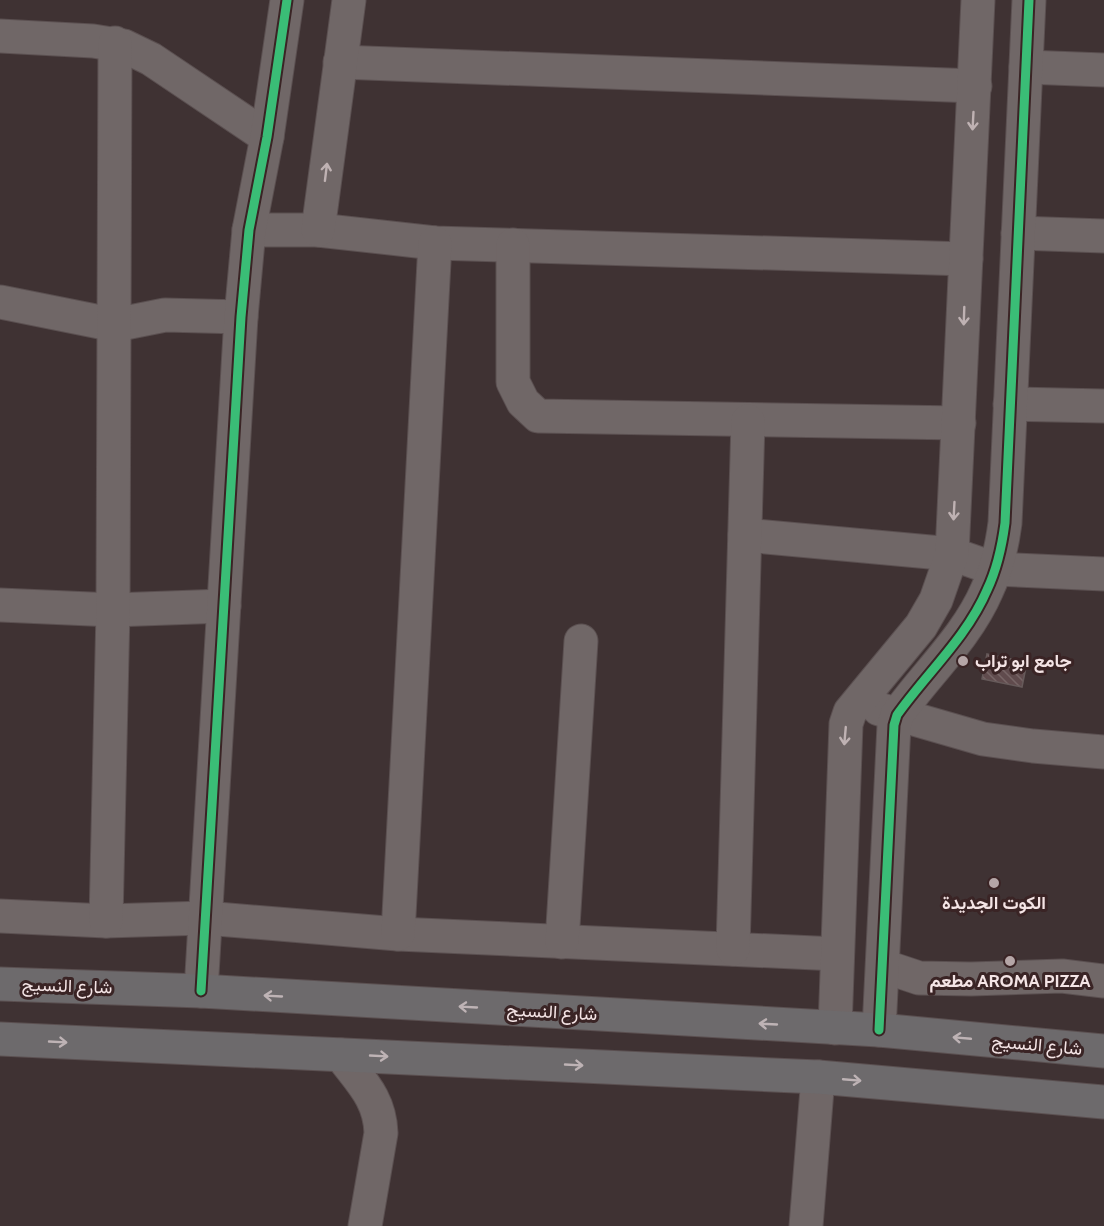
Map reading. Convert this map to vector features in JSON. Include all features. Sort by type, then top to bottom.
[{"type":"main road","name":"شارع النسيج","points":[[0,984],[201,991],[879,1030],[1104,1051]]},
{"type":"main road","points":[[1,1044],[341,1054],[818,1077],[1104,1102]]},
{"type":"street","points":[[201,991],[241,317],[249,230],[267,137],[287,0]]},
{"type":"street","points":[[318,230],[349,0]]},
{"type":"street","points":[[835,1028],[844,740],[850,712],[921,626],[936,600],[952,554],[978,0]]},
{"type":"street","points":[[879,1030],[894,725],[897,715],[972,617],[987,592],[1002,546],[1005,523],[1029,0]]},
{"type":"street","points":[[0,36],[115,43],[151,59],[267,137]]},
{"type":"street","points":[[106,921],[113,610],[115,43]]},
{"type":"street","points":[[340,62],[975,86]]},
{"type":"street","points":[[1026,67],[1104,70]]},
{"type":"street","points":[[249,230],[318,230],[435,243],[966,259]]},
{"type":"street","points":[[1018,233],[1104,236]]},
{"type":"street","points":[[398,934],[435,243]]},
{"type":"street","points":[[513,246],[513,382],[531,411],[538,416],[545,418],[959,423]]},
{"type":"street","points":[[0,302],[115,325],[165,315],[241,317]]},
{"type":"street","points":[[1010,404],[1104,406]]},
{"type":"street","points":[[733,949],[748,421]]},
{"type":"street","points":[[745,535],[952,554],[995,569],[1104,574]]},
{"type":"street","points":[[0,605],[113,610],[224,606]]},
{"type":"street","points":[[562,942],[581,641]]},
{"type":"street","points":[[857,703],[983,739],[1104,752]]},
{"type":"street","points":[[0,916],[106,921],[205,918],[398,934],[837,954]]},
{"type":"street","points":[[883,966],[919,978],[971,980],[1062,976],[1104,981]]},
{"type":"street","points":[[341,1054],[370,1093],[378,1107],[381,1121],[381,1133],[365,1226]]},
{"type":"street","points":[[806,1226],[818,1077]]},
{"type":"building","points":[[987,654],[1027,662],[1022,687],[982,679]]},
{"type":"cycle path","points":[[201,991],[241,317],[249,230],[267,137],[287,0]]},
{"type":"cycle path","points":[[879,1030],[894,725],[897,715],[969,624],[979,607],[994,574],[1004,532],[1029,0]]},
{"type":"place","name":"جامع ابو تراب","points":[[963,661]]},
{"type":"place","name":"الكوت الجديدة","points":[[994,883]]},
{"type":"place","name":"مطعم AROMA PIZZA","points":[[1010,961]]}]
